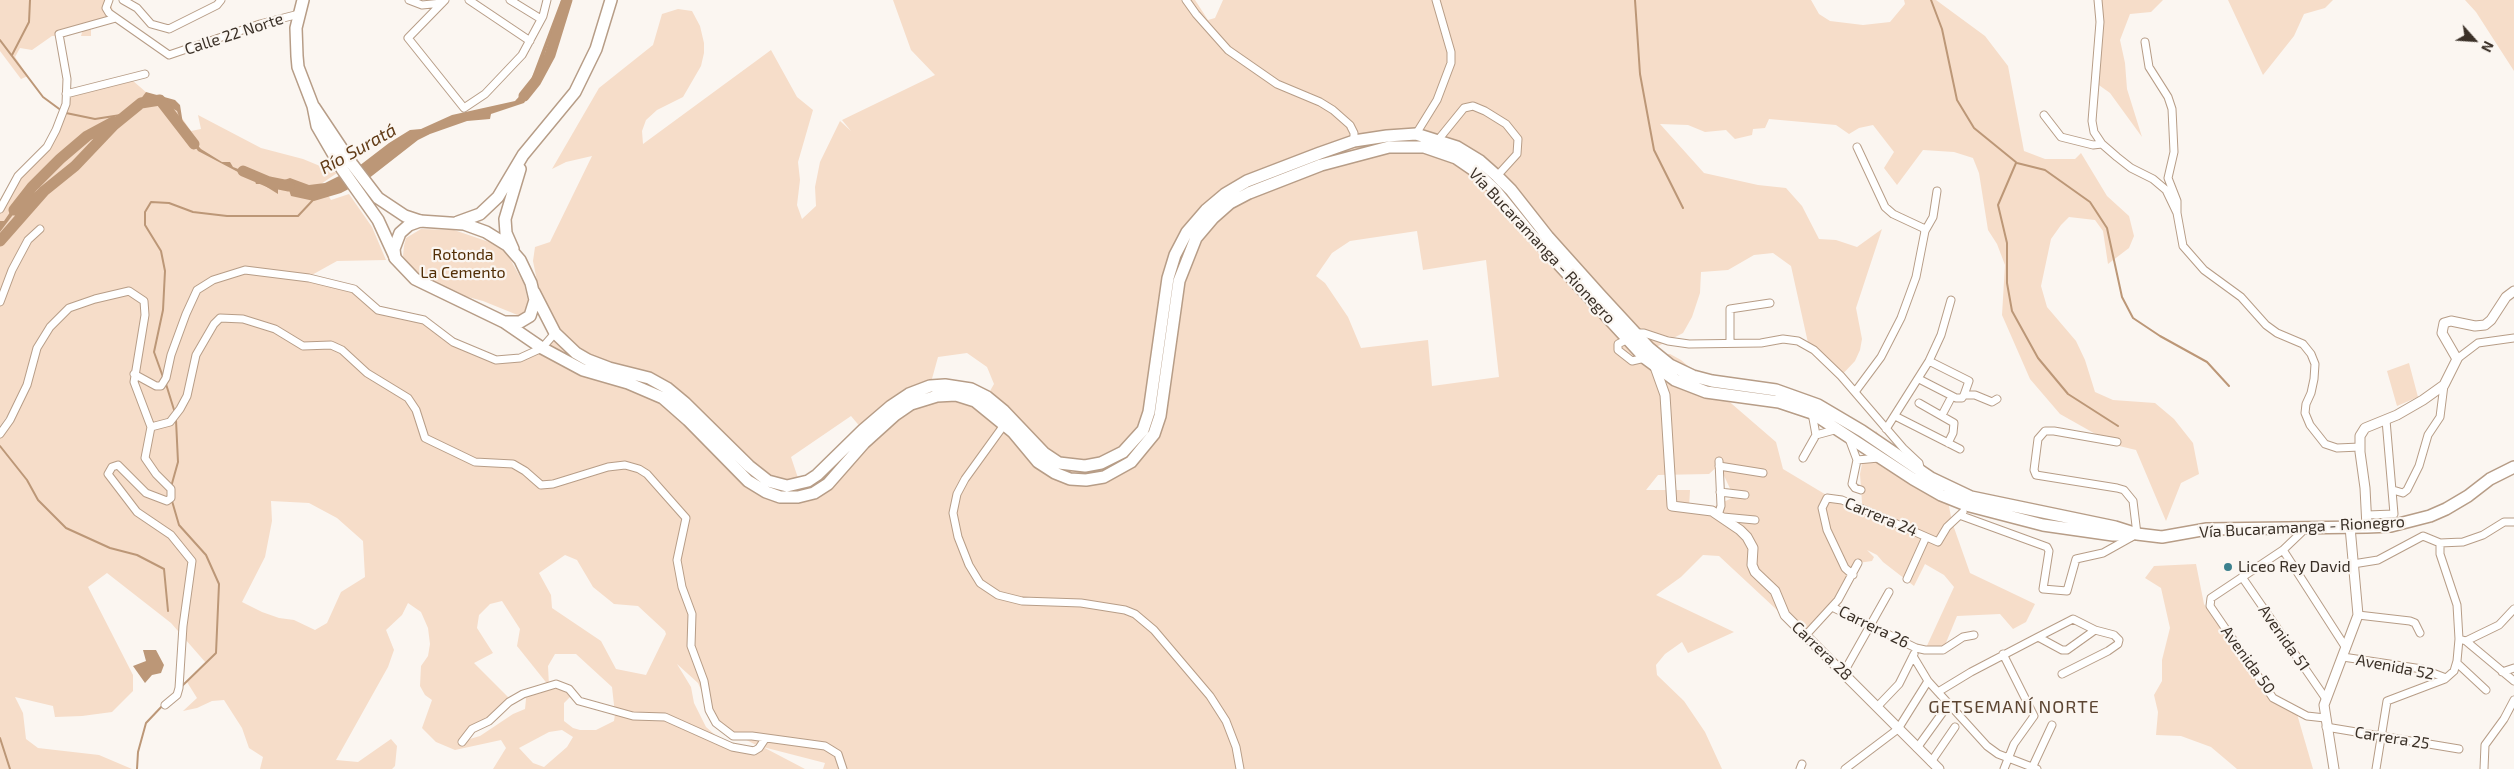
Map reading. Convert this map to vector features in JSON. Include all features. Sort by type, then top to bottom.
[{"type":"main road","points":[[303,0],[299,14],[296,42],[298,67],[313,106],[347,166],[360,195],[378,220],[395,258],[415,279],[429,288],[504,322],[520,322],[530,316],[535,304],[534,292],[527,271],[516,255],[506,233],[506,210],[522,165],[544,131]]},
{"type":"main road","points":[[395,258],[395,243],[400,233],[409,225],[420,221],[456,222],[468,219],[488,208],[498,198],[523,155],[565,106],[584,77],[596,49],[611,0]]},
{"type":"main road","name":"Vía Bucaramanga - Rionegro","points":[[534,292],[555,333],[570,348],[588,360],[649,378],[667,388],[685,403],[759,476],[778,484],[800,484],[813,478],[869,424],[891,406],[909,394],[930,386],[944,385],[971,389],[987,398],[1004,411],[1044,452],[1059,463],[1085,466],[1100,463],[1123,452],[1143,430],[1152,396],[1164,296],[1176,255],[1188,232],[1206,210],[1224,194],[1247,181],[1354,141],[1416,134],[1438,140],[1468,154],[1497,176],[1519,199],[1548,237],[1632,336],[1645,358],[1675,380],[1706,392],[1779,402],[1812,413],[1964,510],[2083,532],[2121,536],[2137,534]]},
{"type":"main road","name":"Vía Bucaramanga - Rionegro","points":[[504,322],[542,348],[583,370],[628,383],[663,398],[688,420],[748,481],[762,490],[780,497],[798,497],[814,493],[828,484],[878,430],[911,404],[929,396],[965,397],[975,401],[1004,425],[1038,462],[1055,473],[1070,479],[1086,480],[1104,477],[1131,462],[1154,434],[1160,416],[1179,281],[1196,238],[1213,218],[1230,203],[1249,193],[1321,165],[1389,147],[1424,147],[1456,158],[1475,171],[1495,190],[1529,232],[1632,336],[1659,357],[1693,376],[1712,381],[1776,390],[1818,405],[1862,431],[1921,472],[1971,496],[2115,527],[2137,534],[2162,537],[2207,530],[2350,527],[2367,521],[2391,526],[2430,516],[2461,501],[2490,479],[2514,467]]},
{"type":"main road","points":[[347,166],[390,208],[420,221]]},
{"type":"main road","points":[[456,222],[493,236],[516,255]]},
{"type":"street","points":[[0,209],[18,176],[46,147],[66,104],[66,72],[59,34],[116,18],[106,8],[110,0]]},
{"type":"street","points":[[123,0],[137,8],[151,24],[170,30],[217,5],[221,0]]},
{"type":"street","points":[[409,0],[422,5],[444,1]]},
{"type":"street","points":[[469,0],[530,41]]},
{"type":"street","points":[[510,0],[541,19]]},
{"type":"street","points":[[444,1],[408,38],[464,108],[492,87],[522,55],[541,19],[547,0]]},
{"type":"street","points":[[1186,0],[1228,50],[1277,84],[1320,102],[1333,110],[1350,125],[1354,133],[1354,141]]},
{"type":"street","points":[[1416,134],[1437,100],[1451,64],[1451,52],[1436,0]]},
{"type":"street","points":[[2098,0],[2099,37],[2092,121],[2094,132],[2102,144],[2131,168],[2153,179],[2166,190],[2177,213]]},
{"type":"street","name":"Calle 22 Norte","points":[[116,18],[169,56],[260,24],[299,14]]},
{"type":"street","points":[[2145,42],[2149,67],[2168,97],[2172,110],[2174,152],[2168,178],[2177,201],[2177,213],[2183,246],[2204,270],[2241,297],[2266,325],[2283,336],[2303,344],[2311,354],[2315,364],[2314,379],[2305,413],[2310,425],[2325,444],[2337,448],[2360,447]]},
{"type":"street","points":[[66,94],[145,74]]},
{"type":"street","points":[[1438,140],[1464,108],[1473,106],[1485,111],[1506,124],[1518,140],[1517,154],[1497,176]]},
{"type":"street","points":[[2044,115],[2061,137],[2093,145],[2102,144]]},
{"type":"street","points":[[1857,147],[1885,207],[1894,214],[1923,228],[1925,231]]},
{"type":"street","points":[[1856,392],[1881,357],[1901,318],[1916,277],[1925,231],[1933,216],[1936,191]]},
{"type":"street","points":[[0,302],[12,270],[28,240],[40,229]]},
{"type":"street","points":[[134,374],[156,386],[161,386],[165,380],[174,344],[191,299],[198,290],[213,280],[245,270],[309,278],[354,289],[378,310],[424,320],[453,342],[496,360],[520,358],[542,348],[555,333]]},
{"type":"street","points":[[0,434],[10,420],[27,385],[40,343],[62,313],[75,304],[122,291],[129,291],[142,298],[145,315],[134,382],[151,427],[145,458],[156,474],[171,489],[171,498],[167,501],[146,493],[118,465],[112,467],[108,474],[137,512],[171,535],[192,561],[183,626],[179,690],[164,704]]},
{"type":"street","points":[[2457,359],[2442,334],[2444,323],[2451,321],[2475,326],[2485,325],[2491,320],[2506,297],[2514,291]]},
{"type":"street","points":[[1886,428],[1929,361],[1941,336],[1951,300]]},
{"type":"street","points":[[1730,342],[1730,310],[1770,303]]},
{"type":"street","points":[[151,427],[167,424],[176,416],[187,396],[194,360],[200,347],[214,324],[220,318],[230,317],[275,329],[303,346],[326,344],[336,347],[367,373],[408,398],[416,410],[425,438],[475,462],[513,464],[525,471],[541,485],[553,484],[608,467],[625,465],[639,468],[686,518],[677,560],[682,587],[692,614],[691,646],[704,681],[711,715],[719,727],[733,736],[830,748],[838,754],[843,769]]},
{"type":"street","points":[[1632,336],[1644,332],[1676,343],[1761,343],[1783,339],[1798,341],[1814,350],[1856,392],[1919,463],[1921,472]]},
{"type":"street","points":[[2393,490],[2403,493],[2409,487],[2421,461],[2428,435],[2440,417],[2444,385],[2457,359],[2478,343],[2514,338]]},
{"type":"street","points":[[1919,379],[1959,399],[1964,395],[1969,381],[1929,361]]},
{"type":"street","points":[[1655,367],[1665,394]]},
{"type":"street","points":[[1665,394],[1668,386],[1675,380]]},
{"type":"street","points":[[2386,420],[2394,514],[2367,521],[2360,436],[2365,428],[2386,420],[2423,400],[2444,385]]},
{"type":"street","name":"Carrera 28","points":[[1665,394],[1672,506],[1702,509],[1721,516],[1747,537],[1753,548],[1752,565],[1755,572],[1775,591],[1785,615],[1939,769]]},
{"type":"street","points":[[1964,395],[1975,395],[1992,402],[1997,399]]},
{"type":"street","points":[[1942,415],[1952,396]]},
{"type":"street","points":[[1919,403],[1954,423],[1955,427],[1948,443]]},
{"type":"street","points":[[1803,458],[1816,435],[1812,413]]},
{"type":"street","points":[[1895,416],[1960,449]]},
{"type":"street","points":[[1004,425],[961,487],[957,494],[953,513],[969,565],[980,583],[998,595],[1022,601],[1081,603],[1126,610],[1135,614],[1154,630],[1210,696],[1226,721],[1236,748],[1240,769]]},
{"type":"street","points":[[1964,510],[2047,547],[2049,551],[2042,589],[2066,591],[2076,559],[2103,553],[2137,534],[2133,501],[2124,490],[2040,477],[2034,473],[2038,438],[2045,431],[2117,442]]},
{"type":"street","points":[[1816,435],[1843,432],[1857,460],[1852,484],[1855,488],[1861,490]]},
{"type":"street","points":[[1857,460],[1881,458]]},
{"type":"street","points":[[1755,520],[1721,516],[1719,464],[1763,473]]},
{"type":"street","points":[[1720,492],[1746,495]]},
{"type":"street","name":"Carrera 24","points":[[1852,575],[1840,560],[1822,517],[1823,502],[1830,497],[1842,500],[1938,542],[1941,541],[1947,527],[1964,510]]},
{"type":"street","points":[[2353,564],[2389,555],[2409,542],[2423,536],[2440,543],[2471,540],[2484,536],[2504,522],[2514,522]]},
{"type":"street","points":[[2331,766],[2324,705],[2358,615],[2350,527]]},
{"type":"street","points":[[2242,577],[2283,550],[2306,528]]},
{"type":"street","points":[[1907,579],[1926,537]]},
{"type":"street","points":[[2376,769],[2385,704],[2391,698],[2414,692],[2448,676],[2457,663],[2463,640],[2457,606],[2440,554],[2440,543]]},
{"type":"street","name":"Avenida 52","points":[[2283,550],[2344,652],[2448,676]]},
{"type":"street","points":[[1805,636],[1832,607],[1858,563]]},
{"type":"street","name":"Avenida 50","points":[[2242,577],[2211,598],[2209,601],[2210,606],[2273,698],[2325,723]]},
{"type":"street","name":"Avenida 51","points":[[2242,577],[2326,699]]},
{"type":"street","points":[[1844,672],[1889,592]]},
{"type":"street","name":"Carrera 26","points":[[1832,607],[1916,648]]},
{"type":"street","points":[[2463,640],[2499,625],[2514,609]]},
{"type":"street","points":[[2358,615],[2410,621],[2415,623],[2420,633]]},
{"type":"street","points":[[1938,692],[2003,654],[2073,619],[2095,630],[2114,636],[2119,640],[2118,644],[2088,663],[2062,674]]},
{"type":"street","points":[[2038,637],[2062,650],[2067,650],[2095,630]]},
{"type":"street","points":[[1877,707],[1899,684],[1916,648],[1943,650],[1963,637],[1974,635]]},
{"type":"street","points":[[2463,640],[2514,681]]},
{"type":"street","points":[[2003,654],[2034,716],[2021,732],[2004,769]]},
{"type":"street","name":"Carrera 26","points":[[1913,656],[1928,681],[1987,746],[2008,759],[2035,768]]},
{"type":"street","points":[[2457,663],[2486,690]]},
{"type":"street","points":[[2502,672],[2514,668]]},
{"type":"street","points":[[1845,769],[1898,729],[1928,681]]},
{"type":"street","points":[[462,742],[472,729],[489,721],[509,702],[523,694],[556,684],[569,689],[579,702],[632,716],[652,715],[677,721],[732,747],[754,751],[759,748],[765,739]]},
{"type":"street","points":[[2484,769],[2485,745],[2514,700]]},
{"type":"street","points":[[1917,748],[1948,705]]},
{"type":"street","name":"Carrera 25","points":[[2325,723],[2458,749]]},
{"type":"street","points":[[2035,768],[2052,725]]},
{"type":"street","points":[[1931,762],[1954,727]]},
{"type":"green space","points":[[0,0],[110,0],[113,11],[105,24],[91,25],[91,36],[81,36],[83,29],[62,36],[52,36],[32,50],[20,48],[15,57],[28,76],[21,79],[0,51]]},
{"type":"green space","points":[[893,0],[1195,0],[1208,20],[1215,18],[1223,0],[1811,0],[1819,14],[1830,21],[1863,25],[1890,22],[1905,4],[1904,0],[1936,0],[1985,36],[2008,66],[2024,151],[2045,159],[2075,159],[2081,153],[2107,196],[2129,216],[2134,236],[2129,248],[2108,264],[2103,231],[2095,220],[2069,217],[2051,239],[2041,286],[2047,307],[2076,341],[2085,360],[2095,392],[2113,400],[2155,403],[2174,419],[2193,443],[2199,474],[2181,483],[2166,521],[2136,450],[2115,445],[2060,414],[2030,379],[2002,315],[2005,265],[1997,244],[1988,230],[1979,173],[1973,158],[1954,152],[1923,150],[1897,185],[1884,168],[1894,152],[1873,125],[1859,128],[1849,134],[1836,125],[1769,119],[1765,128],[1753,129],[1752,135],[1735,139],[1726,130],[1705,132],[1688,125],[1660,124],[1704,173],[1758,185],[1786,188],[1802,206],[1819,239],[1836,240],[1857,247],[1882,229],[1856,308],[1862,339],[1860,350],[1855,361],[1838,379],[1810,352],[1791,266],[1773,253],[1754,255],[1728,270],[1701,272],[1700,293],[1692,317],[1683,333],[1643,354],[1670,354],[1681,360],[1776,442],[1783,469],[1863,517],[1860,474],[1865,449],[1876,431],[1894,454],[1968,492],[2110,533],[1948,501],[1952,522],[1970,573],[2035,604],[2026,622],[2013,629],[2000,614],[1957,616],[1943,650],[1925,650],[1954,587],[1944,575],[1925,564],[1914,586],[1883,562],[1877,555],[1867,550],[1874,557],[1872,561],[1858,563],[1844,591],[1805,636],[1719,556],[1703,555],[1681,577],[1656,595],[1734,632],[1688,653],[1682,642],[1665,654],[1656,665],[1657,675],[1684,701],[1705,732],[1722,769],[823,769],[825,763],[763,747],[805,769],[493,769],[506,748],[501,740],[455,750],[436,742],[422,728],[432,700],[425,695],[420,686],[421,666],[428,656],[430,644],[428,628],[421,612],[408,603],[402,615],[386,630],[394,650],[388,667],[336,760],[358,762],[391,739],[397,746],[395,766],[392,769],[260,769],[263,757],[249,748],[242,728],[224,700],[212,701],[197,708],[183,711],[197,698],[187,682],[206,663],[171,623],[107,573],[88,587],[133,675],[133,691],[112,712],[82,716],[55,717],[53,706],[15,697],[23,713],[26,739],[38,748],[99,755],[132,769],[0,769],[0,429],[8,419],[11,411],[0,426],[0,209],[18,176],[47,147],[67,96],[132,80],[147,93],[175,108],[191,131],[201,129],[198,115],[261,148],[303,159],[337,173],[321,184],[331,200],[349,194],[372,227],[386,260],[337,261],[310,276],[348,287],[387,314],[417,316],[450,338],[505,360],[543,348],[555,333],[541,301],[533,261],[535,247],[550,242],[592,156],[566,162],[552,169],[599,88],[653,45],[662,14],[678,9],[692,11],[700,26],[704,53],[701,66],[683,97],[657,110],[646,120],[642,131],[643,144],[771,50],[797,97],[813,110],[798,162],[800,180],[797,205],[802,219],[816,206],[815,187],[820,162],[840,121],[851,131],[842,120],[935,75],[911,50]],"holes":[[[1417,231],[1423,270],[1486,260],[1499,377],[1432,386],[1428,340],[1361,348],[1348,317],[1325,283],[1316,276],[1332,253],[1350,241]],[[967,353],[987,367],[994,384],[986,398],[930,386],[938,357]],[[851,416],[862,429],[800,484],[791,457]],[[1719,465],[1734,497],[1702,512],[1689,508],[1690,490],[1646,490],[1658,475],[1709,474]],[[271,501],[309,503],[337,518],[363,541],[365,577],[341,592],[327,623],[315,630],[294,620],[279,618],[262,612],[242,602],[265,557],[272,521]],[[565,555],[577,560],[593,587],[614,604],[638,606],[666,634],[646,675],[616,669],[601,641],[552,608],[551,595],[539,573]],[[502,601],[520,629],[517,646],[549,686],[548,666],[555,654],[576,654],[612,687],[614,721],[596,730],[573,728],[564,721],[564,703],[573,694],[556,684],[523,695],[526,699],[525,709],[513,714],[480,736],[463,741],[502,709],[508,697],[474,663],[493,653],[477,628],[479,615],[490,604]],[[677,664],[698,683],[705,698],[710,721],[758,746],[729,747],[706,727],[694,703],[691,687]],[[562,730],[573,737],[567,747],[544,767],[533,763],[519,748],[549,732]]]},
{"type":"green space","points":[[2098,0],[2163,0],[2151,12],[2130,14],[2120,40],[2125,63],[2127,89],[2142,137],[2110,93],[2096,83]]},
{"type":"green space","points":[[2228,0],[2333,0],[2325,8],[2304,14],[2294,36],[2263,75]]},
{"type":"green space","points":[[2465,0],[2514,0],[2514,71],[2476,12]]},
{"type":"green space","name":"Rotonda La Cemento","points":[[421,229],[454,230],[495,244],[508,255],[524,284],[528,301],[525,314],[520,316],[483,301],[453,293],[415,271],[403,256],[404,246],[406,238]]},
{"type":"green space","points":[[2409,363],[2418,397],[2397,406],[2387,371]]},
{"type":"green space","points":[[2196,564],[2204,604],[2271,698],[2297,714],[2313,769],[2237,769],[2211,747],[2181,736],[2156,735],[2158,712],[2154,695],[2162,681],[2162,660],[2170,628],[2161,588],[2145,578],[2154,566]]},
{"type":"shaded area","points":[[561,0],[563,0],[533,89],[524,103],[491,114],[490,119],[467,121],[430,134],[418,140],[368,179],[341,193],[314,201],[291,196],[289,190],[278,188],[278,194],[262,184],[256,184],[255,181],[198,151],[184,131],[177,111],[154,98],[147,99],[122,113],[117,119],[118,123],[114,130],[106,132],[83,157],[18,208],[0,232],[0,221],[4,221],[19,199],[27,198],[83,155],[108,127],[109,122],[140,100],[146,92],[175,100],[180,105],[183,124],[189,136],[201,149],[222,162],[230,162],[233,167],[254,175],[257,180],[273,184],[290,178],[309,185],[325,183],[359,166],[410,130],[421,129],[452,115],[515,101],[526,89],[532,77]]},
{"type":"shaded area","points":[[143,650],[156,650],[164,665],[161,673],[152,675],[145,683],[133,666],[146,661]]},
{"type":"waterway","points":[[12,55],[29,22],[30,0]]},
{"type":"waterway","name":"Río Suratá","points":[[524,96],[536,81],[550,55],[567,0]]},
{"type":"waterway","points":[[1635,0],[1640,74],[1654,150],[1683,208]]},
{"type":"waterway","points":[[1931,0],[1942,29],[1957,100],[1974,128],[2017,163],[2045,170],[2090,202],[2107,228],[2122,297],[2133,318],[2160,336],[2207,362],[2229,386]]},
{"type":"waterway","points":[[0,40],[43,97],[62,111]]},
{"type":"waterway","name":"Río Suratá","points":[[0,241],[44,191],[75,166],[114,125],[141,103],[160,100],[194,144]]},
{"type":"waterway","points":[[66,113],[95,119],[127,114]]},
{"type":"waterway","points":[[14,210],[32,187],[60,159],[87,136],[113,122]]},
{"type":"waterway","points":[[2016,163],[1998,205],[2007,243],[2007,283],[2012,311],[2038,358],[2068,394],[2118,426]]},
{"type":"waterway","name":"Río Suratá","points":[[243,171],[269,182],[289,186]]},
{"type":"waterway","points":[[163,377],[154,352],[163,310],[165,271],[161,251],[145,225],[145,212],[151,202],[169,203],[193,212],[227,216],[298,216],[313,200]]},
{"type":"waterway","points":[[166,384],[175,413]]},
{"type":"waterway","points":[[171,487],[178,462],[176,420]]},
{"type":"waterway","points":[[0,446],[27,480],[38,500],[66,528],[110,548],[137,555],[164,569],[168,611]]},
{"type":"waterway","points":[[172,501],[179,525],[206,555],[219,584],[216,653],[181,687]]},
{"type":"waterway","points":[[137,769],[138,752],[146,723],[164,704]]},
{"type":"waterway","points":[[0,738],[10,769]]},
{"type":"place","name":"Liceo Rey David","points":[[2228,567]]},
{"type":"district","name":"GETSEMANÍ NORTE","points":[[2014,707]]}]
